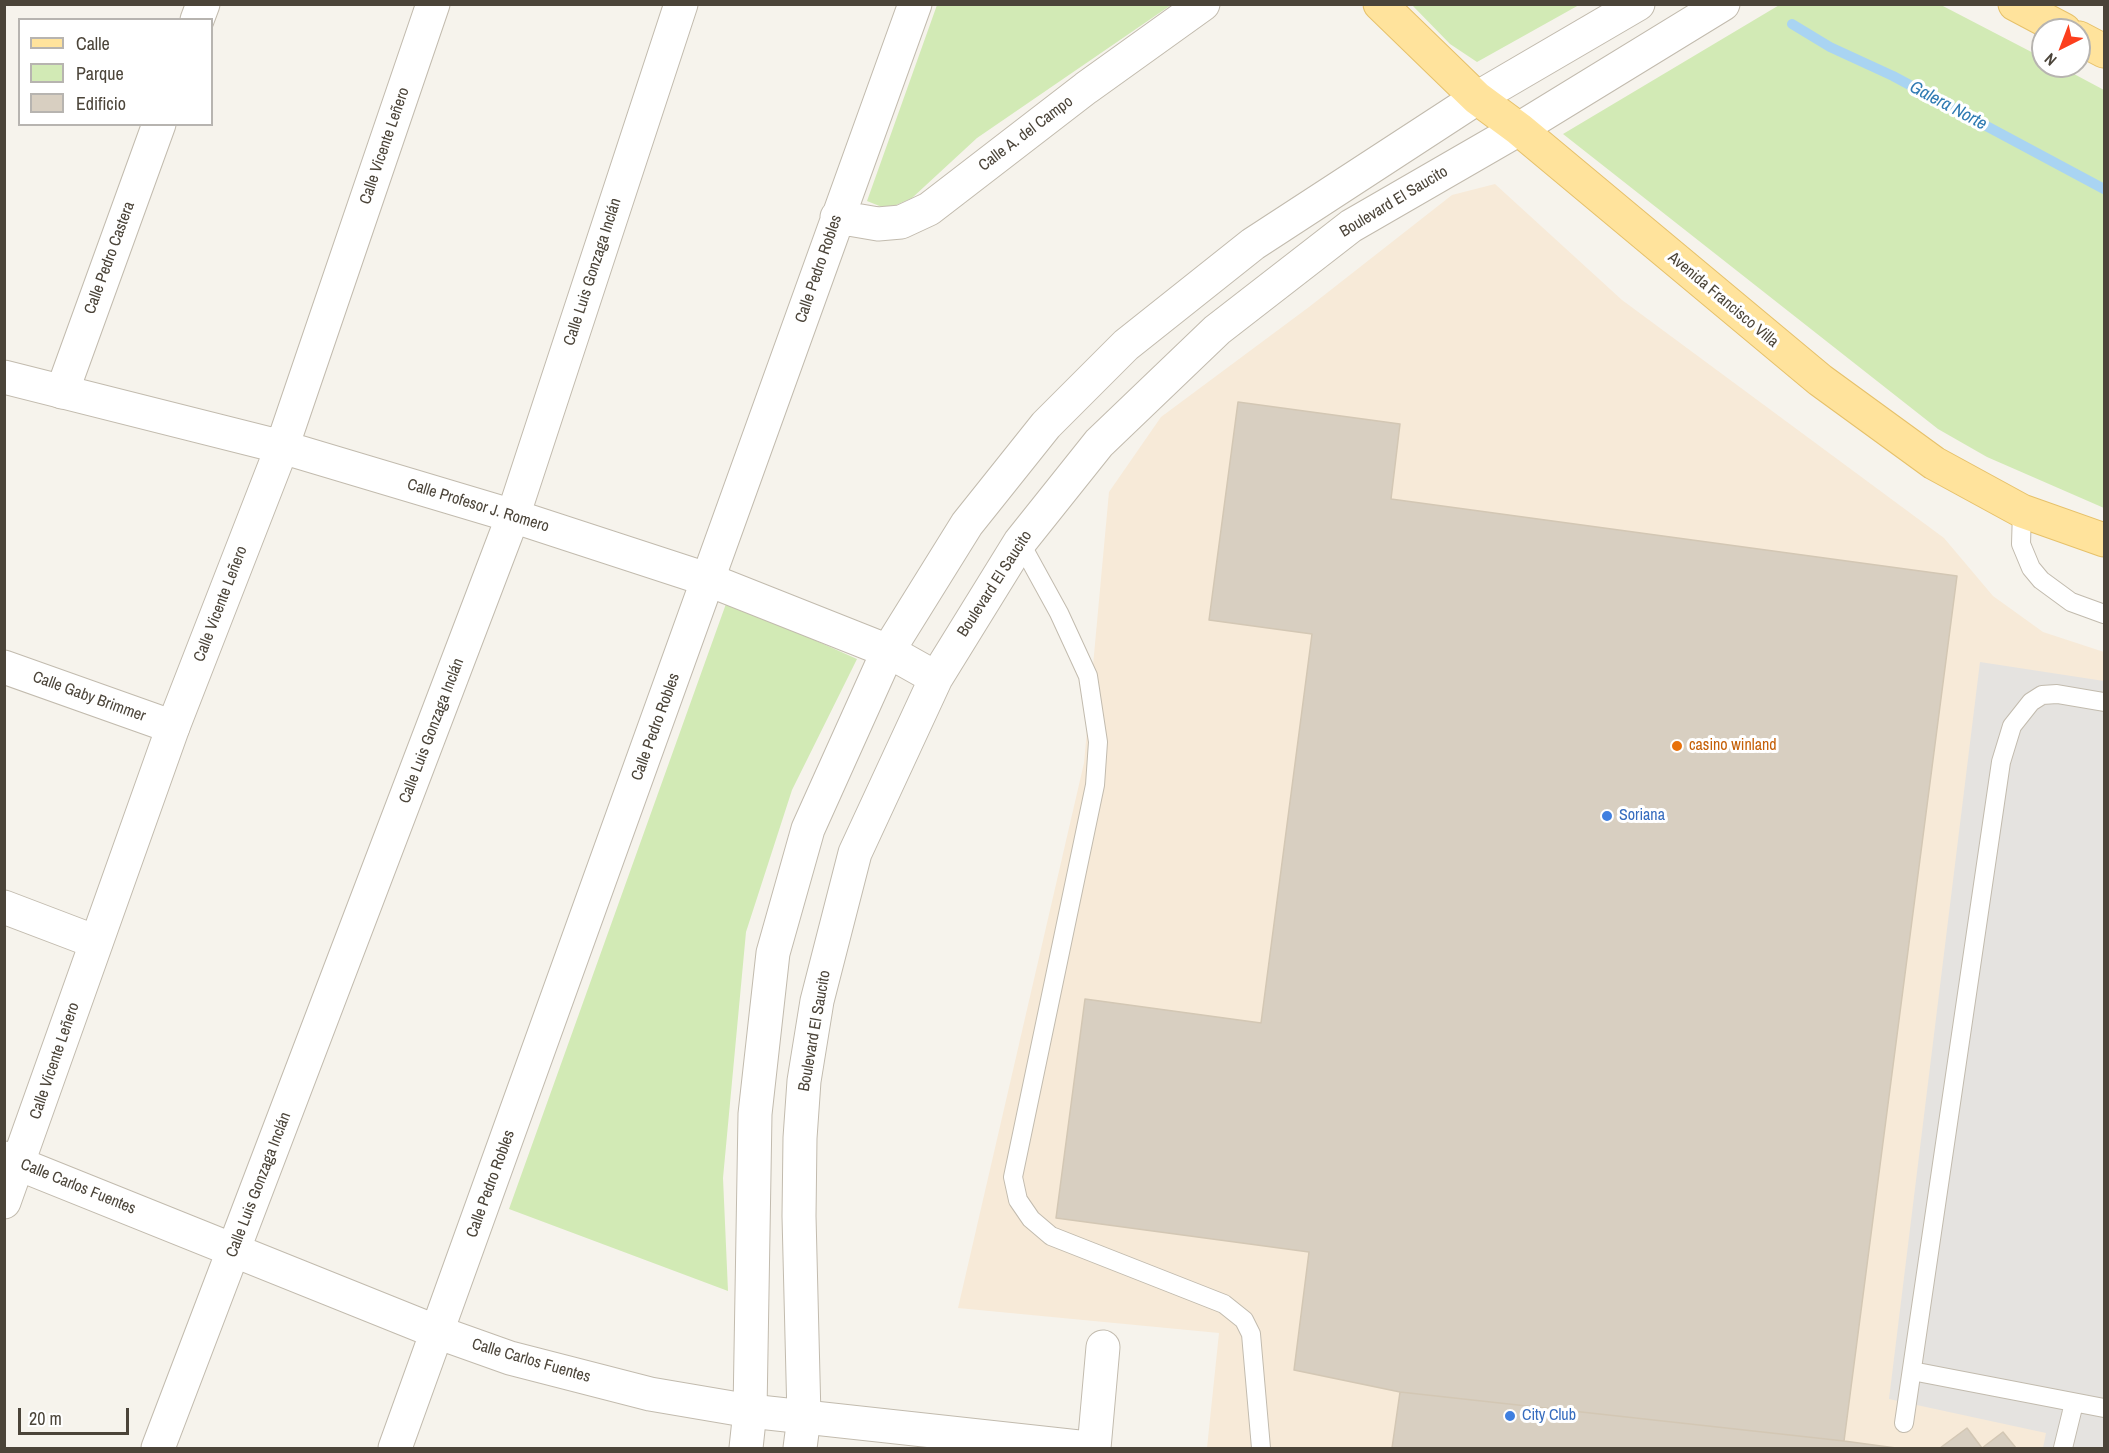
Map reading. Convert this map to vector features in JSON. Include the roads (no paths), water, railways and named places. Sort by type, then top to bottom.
[{"type":"main road","name":"Avenida Francisco Villa","points":[[1380,4],[1477,98],[1519,129],[1820,380],[1934,463],[2022,511],[2104,540]]},
{"type":"main road","points":[[2015,4],[2041,18]]},
{"type":"street","name":"Calle Vicente Leñero","points":[[4,1202],[12,1161],[96,942],[173,727],[282,447],[433,4]]},
{"type":"street","name":"Calle Luis Gonzaga Inclán","points":[[158,1449],[513,516],[681,4]]},
{"type":"street","name":"Calle Pedro Robles","points":[[395,1449],[915,4]]},
{"type":"street","name":"Calle A. del Campo","points":[[837,217],[878,224],[901,222],[929,208],[1086,88],[1203,4]]},
{"type":"street","points":[[746,1449],[750,1411],[755,1114],[773,953],[808,829],[888,651],[967,524],[1046,425],[1126,345],[1253,244],[1477,98],[1638,4]]},
{"type":"street","name":"Boulevard El Saucito","points":[[800,1449],[804,1417],[799,1216],[800,1138],[804,1081],[817,1001],[855,853],[936,678],[1020,542],[1099,443],[1217,330],[1351,226],[1519,129],[1723,4]]},
{"type":"street","name":"Calle Pedro Castera","points":[[62,392],[158,126]]},
{"type":"street","name":"Calle Profesor J. Romero","points":[[4,377],[282,447],[513,516],[709,580],[888,651],[936,678]]},
{"type":"street","name":"Calle Gaby Brimmer","points":[[4,667],[173,727]]},
{"type":"street","points":[[4,908],[96,942]]},
{"type":"street","name":"Calle Carlos Fuentes","points":[[12,1161],[437,1332],[510,1358],[650,1394],[750,1411],[1088,1449]]},
{"type":"street","points":[[1094,1449],[1103,1347]]},
{"type":"lane","points":[[2022,511],[2021,544],[2031,568],[2041,580],[2071,603],[2104,614]]},
{"type":"lane","points":[[1020,542],[1059,613],[1088,676],[1098,742],[1095,785],[1013,1177],[1018,1200],[1031,1219],[1051,1236],[1224,1304],[1245,1320],[1251,1334],[1261,1449]]},
{"type":"lane","points":[[1904,1423],[2001,762],[2012,726],[2031,702],[2042,695],[2057,694],[2104,702]]},
{"type":"lane","points":[[1912,1371],[2104,1408]]},
{"type":"lane","points":[[2063,1449],[2074,1402]]},
{"type":"waterway","name":"Galera Norte","points":[[1792,24],[1830,47],[1893,76],[2104,189]]},
{"type":"place","name":"casino winland","points":[[1677,746]]},
{"type":"place","name":"Soriana","points":[[1607,816]]},
{"type":"place","name":"City Club","points":[[1510,1416]]}]
